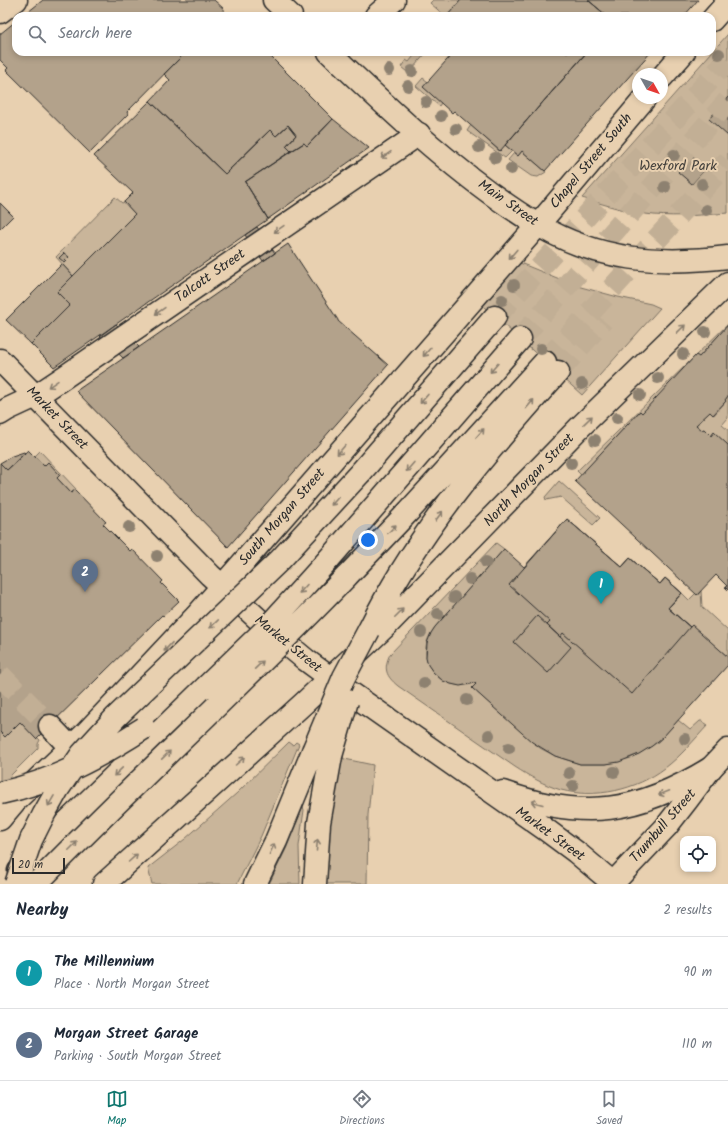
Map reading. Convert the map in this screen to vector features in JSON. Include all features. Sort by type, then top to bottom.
[{"type":"main road","points":[[0,12],[16,0]]},
{"type":"main road","points":[[274,0],[287,12]]},
{"type":"main road","points":[[380,12],[394,0]]},
{"type":"main road","points":[[716,16],[728,2]]},
{"type":"main road","name":"Main Street","points":[[335,56],[419,134],[482,186],[518,212],[552,233],[602,252],[629,258],[669,261],[728,258]]},
{"type":"main road","points":[[668,70],[680,56]]},
{"type":"main road","name":"Chapel Street South","points":[[538,224],[640,104]]},
{"type":"main road","name":"Talcott Street","points":[[0,414],[36,396],[419,134]]},
{"type":"main road","name":"South Morgan Street","points":[[0,819],[5,802],[71,748],[128,689],[222,587],[538,224]]},
{"type":"main road","name":"North Morgan Street","points":[[104,884],[389,623],[579,428],[728,283]]},
{"type":"main road","points":[[16,884],[31,840],[44,814],[58,789],[87,748],[116,717],[280,560],[361,472],[495,317]]},
{"type":"main road","points":[[6,884],[66,823],[264,631],[328,560],[520,339]]},
{"type":"main road","name":"Market Street","points":[[0,360],[222,587],[270,630],[330,678],[372,709],[576,852],[612,884]]},
{"type":"main road","points":[[36,884],[265,659],[414,505],[551,367],[496,444],[440,514],[419,543],[386,595],[369,630],[322,754],[254,884]]},
{"type":"main road","points":[[5,802],[44,781],[93,760],[206,687]]},
{"type":"main road","points":[[50,726],[71,748]]},
{"type":"main road","name":"Trumbull Street","points":[[612,884],[666,827],[710,768],[728,750]]},
{"type":"main road","points":[[315,884],[322,754]]},
{"type":"main road","name":"Trumbull Street","points":[[480,784],[532,802],[559,808],[607,808],[628,805],[661,794],[686,783],[710,768]]},
{"type":"green space","points":[[433,0],[461,0],[450,12],[440,12],[430,3]]},
{"type":"green space","name":"Wexford Park","points":[[728,34],[728,213],[663,216],[627,211],[582,198],[666,104],[668,104],[668,101],[708,56],[716,56],[716,47]]},
{"type":"green space","points":[[414,56],[424,56],[413,68],[417,72],[413,77],[401,67],[406,60],[409,62]]},
{"type":"green space","points":[[423,78],[428,82],[441,103],[439,106],[416,86]]},
{"type":"green space","points":[[471,125],[499,151],[505,145],[512,151],[505,158],[467,131]]},
{"type":"green space","points":[[522,151],[546,172],[538,177],[531,176],[508,160],[514,153],[518,156]]},
{"type":"green space","points":[[115,197],[122,203],[124,202],[135,214],[73,276],[56,257]]},
{"type":"green space","points":[[520,263],[577,286],[651,304],[660,308],[582,395],[483,306]]},
{"type":"green space","points":[[728,324],[699,357],[642,413],[640,411],[581,475],[577,471]]},
{"type":"green space","points":[[728,396],[728,418],[722,425],[728,430],[728,445],[714,433],[711,436],[704,429],[702,430],[696,425],[710,412],[714,415],[726,401],[725,400]]},
{"type":"green space","points":[[40,451],[76,489],[71,493],[57,478],[47,463],[44,466],[35,456]]},
{"type":"green space","points":[[559,481],[600,518],[593,525],[561,497],[546,500],[545,497]]},
{"type":"green space","points":[[496,543],[504,549],[435,627],[429,636],[426,647],[426,657],[434,673],[448,683],[456,685],[475,683],[476,684],[472,688],[540,748],[555,756],[580,764],[606,764],[631,758],[658,742],[678,720],[690,730],[700,721],[708,725],[682,753],[654,776],[629,787],[602,793],[574,793],[555,788],[531,777],[515,767],[398,686],[388,675],[386,668],[390,654]]},
{"type":"green space","points":[[701,591],[702,607],[728,631],[728,657],[692,626],[690,627],[668,608],[682,593],[689,600],[696,593],[698,595]]},
{"type":"green space","points":[[20,722],[40,740],[38,748],[7,780],[0,782],[0,732],[5,737]]},
{"type":"green space","points":[[289,742],[293,745],[296,742],[299,744],[261,836],[237,884],[152,884],[148,868],[185,839],[237,793]]},
{"type":"green space","points":[[340,758],[373,765],[368,815],[367,884],[325,884],[331,806]]},
{"type":"green space","points":[[303,807],[304,810],[299,846],[300,884],[269,884],[286,849]]},
{"type":"building","points":[[43,0],[214,0],[224,9],[224,12],[28,12]]},
{"type":"building","points":[[461,0],[588,0],[602,12],[450,12]]},
{"type":"building","points":[[588,0],[698,0],[688,12],[602,12]]},
{"type":"building","points":[[12,24],[12,56],[182,56],[127,112],[128,114],[90,153],[6,70],[8,68],[0,60],[0,34]]},
{"type":"building","points":[[182,56],[270,56],[333,119],[307,146],[304,143],[291,151],[286,146],[296,135],[288,125],[276,136],[270,130],[225,174],[150,101],[170,80],[164,74]]},
{"type":"building","points":[[450,56],[583,56],[500,151],[454,111],[452,113],[423,87]]},
{"type":"building","points":[[583,56],[647,56],[637,68],[632,68],[632,73],[545,171],[522,151],[518,156],[505,145]]},
{"type":"building","points":[[728,97],[728,136],[709,119]]},
{"type":"building","points":[[150,101],[225,174],[270,130],[276,136],[288,125],[296,135],[286,146],[291,151],[245,182],[268,219],[54,367],[31,344],[70,305],[57,292],[135,214],[124,202],[133,193],[94,156]]},
{"type":"building","points":[[333,119],[369,148],[268,219],[245,182],[304,143],[307,146]]},
{"type":"building","points":[[691,156],[706,169],[692,184],[678,172]]},
{"type":"building","points":[[0,203],[13,216],[0,229]]},
{"type":"building","points":[[257,227],[275,253],[263,261],[245,235]]},
{"type":"building","points":[[288,244],[338,321],[388,365],[228,547],[76,391]]},
{"type":"building","points":[[64,253],[69,257],[64,262],[59,258]]},
{"type":"building","points":[[62,264],[73,276],[57,292],[70,305],[31,344],[6,320]]},
{"type":"building","points":[[116,324],[139,347],[123,358],[100,336]]},
{"type":"building","points":[[728,325],[728,396],[725,400],[726,401],[713,415],[710,412],[696,425],[702,430],[704,429],[711,436],[714,432],[728,445],[728,590],[725,587],[727,586],[716,575],[697,595],[575,481],[640,411],[642,413],[696,355],[699,357]]},
{"type":"building","points":[[28,450],[44,466],[48,462],[60,475],[57,478],[71,493],[75,490],[106,522],[103,524],[130,551],[132,549],[163,581],[161,583],[179,601],[163,616],[162,615],[36,739],[20,722],[5,737],[0,732],[0,463],[7,470]]},
{"type":"building","points":[[25,453],[7,470],[0,463],[12,456]]},
{"type":"building","points":[[567,519],[622,567],[630,558],[660,584],[665,578],[682,593],[668,608],[690,627],[632,694],[563,633],[560,637],[547,625],[550,622],[509,585]]},
{"type":"building","points":[[567,519],[622,567],[630,558],[660,584],[665,578],[682,593],[668,608],[690,627],[692,625],[728,657],[728,665],[663,737],[639,754],[619,762],[606,764],[580,764],[555,756],[532,742],[472,688],[476,684],[475,683],[460,686],[443,681],[428,665],[426,657],[427,643],[435,627],[504,549],[524,567]]},
{"type":"building","points":[[537,616],[571,647],[548,673],[514,642]]},
{"type":"tunnel","points":[[495,317],[728,60]]},
{"type":"tunnel","points":[[520,339],[728,101]]},
{"type":"tunnel","points":[[545,362],[728,161]]},
{"type":"tunnel","points":[[558,372],[603,320]]},
{"type":"tunnel","points":[[0,675],[50,726]]},
{"type":"place","name":"Morgan Street Garage","points":[[85,592]]},
{"type":"place","name":"The Millennium","points":[[601,604]]}]
